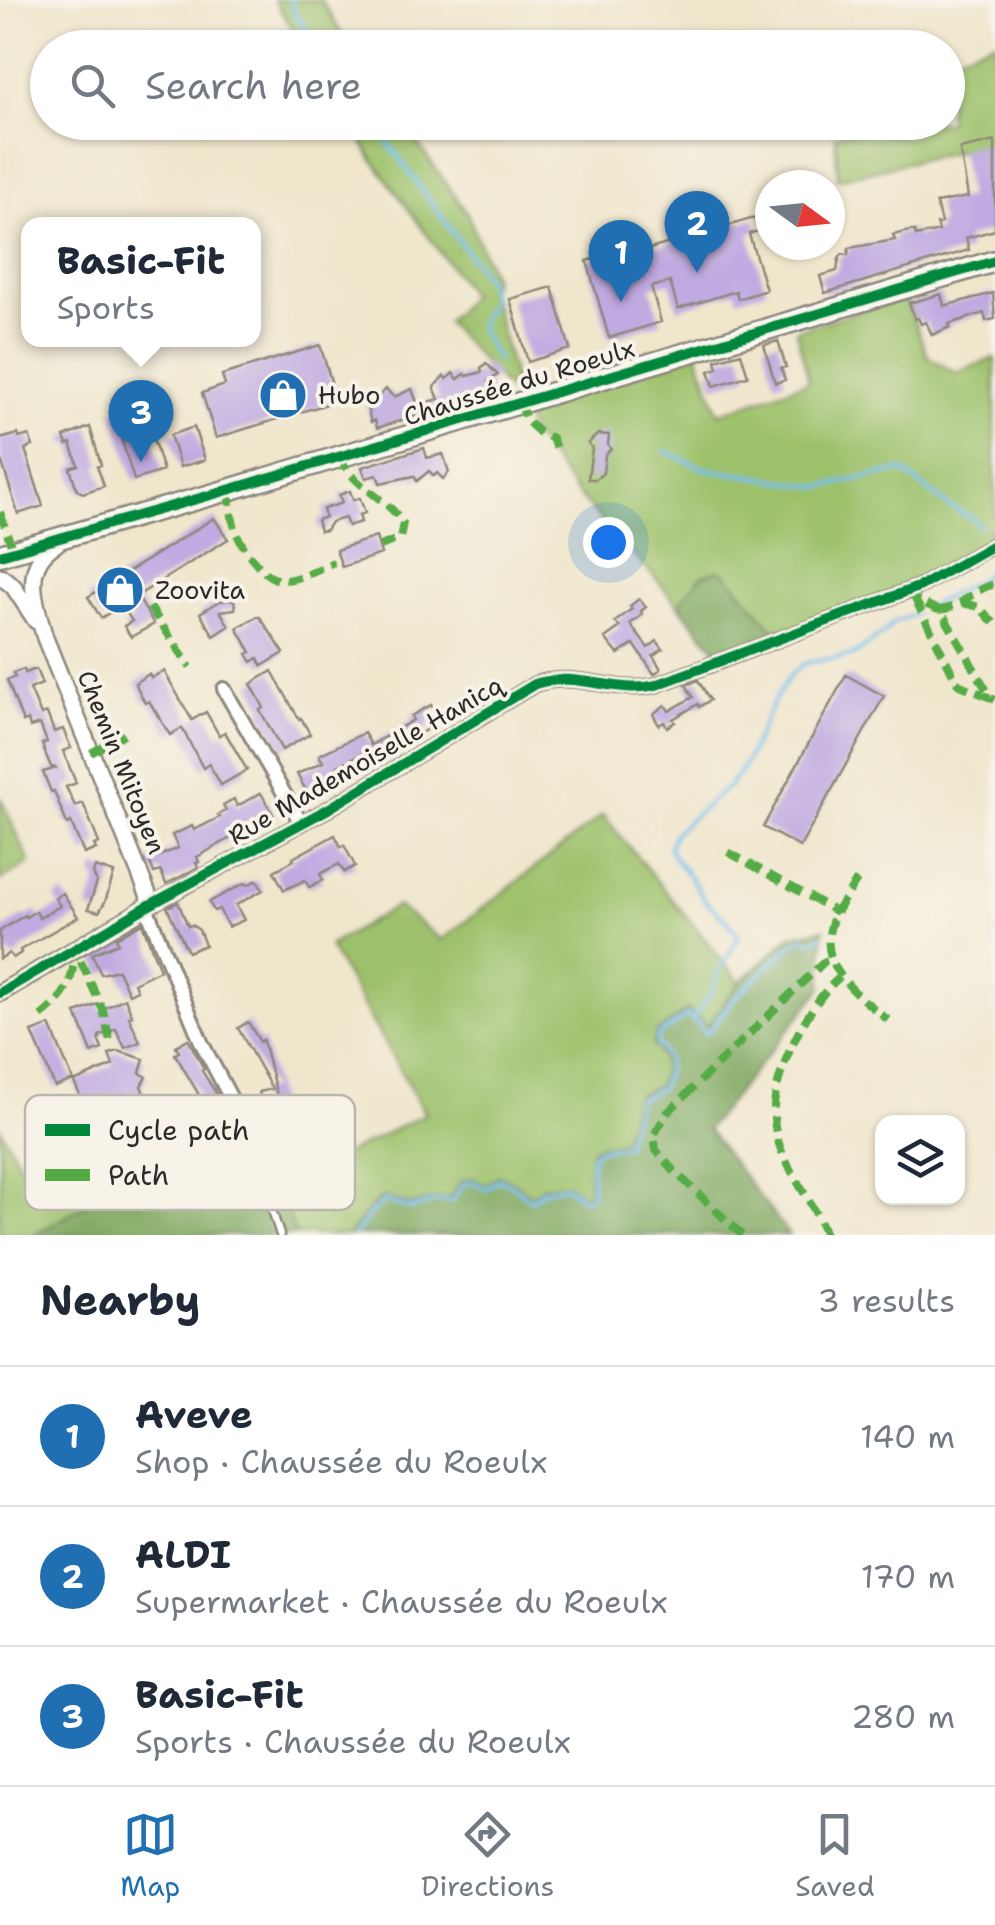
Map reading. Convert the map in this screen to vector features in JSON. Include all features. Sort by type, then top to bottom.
[{"type":"main road","name":"Chaussée du Roeulx","points":[[4,566],[63,537],[995,261]]},
{"type":"street","points":[[36,604],[34,577],[39,558],[63,537]]},
{"type":"street","name":"Rue Mademoiselle Hanicq","points":[[149,905],[302,823],[535,684],[564,678],[632,688],[650,686],[921,586],[995,544]]},
{"type":"street","points":[[4,566],[25,566],[45,638],[4,566]]},
{"type":"street","name":"Chemin Mitoyen","points":[[45,638],[202,1044],[229,1095]]},
{"type":"street","points":[[224,689],[302,823]]},
{"type":"street","points":[[0,993],[149,905]]},
{"type":"lane","points":[[272,1210],[280,1235]]},
{"type":"green space","points":[[274,0],[321,0],[340,30],[293,30]]},
{"type":"green space","points":[[995,41],[995,142],[845,177],[845,170],[837,170],[835,140],[965,140],[965,52]]},
{"type":"green space","points":[[361,140],[415,140],[467,213],[493,277],[490,288],[520,402],[446,322],[471,295]]},
{"type":"green space","points":[[905,298],[928,357],[956,373],[995,358],[995,526],[988,531],[994,544],[932,580],[724,659],[576,493],[528,428],[520,402],[696,350],[719,414],[809,381],[796,330]]},
{"type":"green space","points":[[719,570],[781,638],[724,659],[683,611],[681,600],[703,575]]},
{"type":"green space","points":[[0,797],[30,863],[0,881]]},
{"type":"green space","points":[[603,815],[740,982],[707,1027],[653,1045],[664,1064],[658,1086],[637,1096],[623,1144],[598,1146],[589,1195],[531,1197],[513,1182],[485,1186],[473,1179],[461,1182],[450,1198],[400,1210],[353,1230],[350,1235],[295,1235],[288,1210],[355,1210],[355,1149],[425,1114],[329,946],[397,906],[442,940]]},
{"type":"green space","points":[[824,929],[822,988],[707,1129],[789,1235],[350,1235],[383,1197],[410,1206],[450,1199],[461,1182],[474,1179],[485,1186],[499,1176],[531,1197],[543,1187],[566,1184],[588,1195],[591,1151],[598,1146],[623,1143],[637,1096],[658,1086],[664,1064],[653,1045],[656,1033],[688,1010],[707,1027],[740,982],[791,936]]},
{"type":"green space","points":[[0,1128],[25,1173],[25,1210],[77,1210],[35,1235],[0,1235]]},
{"type":"green space","points":[[78,1210],[287,1210],[295,1235],[35,1235]]},
{"type":"building","points":[[995,141],[995,230],[966,238],[969,250],[825,293],[820,276],[837,271],[839,260],[845,260],[849,248],[895,240],[893,235],[910,231],[915,231],[916,236],[939,231],[936,203],[968,197],[960,149]]},
{"type":"building","points":[[754,218],[755,232],[749,234],[766,290],[738,299],[736,291],[678,309],[670,282],[651,287],[661,322],[609,338],[587,261],[639,245],[640,252]]},
{"type":"building","points":[[552,287],[570,349],[528,362],[510,299]]},
{"type":"building","points":[[993,293],[995,319],[986,321],[984,313],[949,324],[950,327],[932,335],[926,322],[921,324],[915,319],[909,303],[941,294],[944,306]]},
{"type":"building","points":[[778,341],[786,367],[781,368],[785,380],[775,383],[764,345]]},
{"type":"building","points":[[320,345],[337,401],[216,438],[202,393],[225,385],[222,375]]},
{"type":"building","points":[[741,353],[748,376],[714,386],[709,371],[718,368],[716,360]]},
{"type":"building","points":[[486,363],[498,375],[488,381],[491,393],[377,428],[375,420],[371,422],[366,404],[370,392],[377,398],[386,389],[394,397],[412,389],[418,405],[439,399],[434,387],[444,376],[447,379],[453,373],[458,379],[482,372]]},
{"type":"building","points":[[162,397],[167,413],[147,419],[163,471],[134,480],[113,412]]},
{"type":"building","points":[[90,427],[104,486],[83,493],[77,490],[70,468],[78,465],[71,443],[67,445],[64,437]]},
{"type":"building","points":[[194,427],[205,460],[180,467],[170,435]]},
{"type":"building","points":[[18,434],[19,438],[29,435],[33,446],[25,449],[43,506],[18,514],[0,456],[0,439]]},
{"type":"building","points":[[598,434],[609,435],[611,449],[605,455],[603,473],[588,479],[592,448],[588,443]]},
{"type":"building","points":[[424,448],[427,458],[443,454],[449,472],[443,479],[429,471],[417,481],[414,476],[380,483],[377,475],[366,478],[362,467]]},
{"type":"building","points":[[350,491],[353,500],[360,498],[365,513],[359,515],[361,522],[348,526],[345,518],[320,531],[317,520],[325,517],[323,509],[342,503],[339,495]]},
{"type":"building","points":[[214,518],[228,539],[137,596],[154,624],[131,637],[124,626],[132,621],[122,605],[101,618],[88,597]]},
{"type":"building","points":[[376,537],[381,554],[342,567],[336,550]]},
{"type":"building","points":[[234,599],[235,609],[220,611],[229,626],[214,636],[200,613],[220,601]]},
{"type":"building","points":[[639,599],[646,607],[630,624],[648,648],[657,641],[663,649],[653,656],[661,669],[654,674],[634,644],[618,654],[605,638],[620,627],[615,622]]},
{"type":"building","points":[[260,617],[284,653],[262,666],[258,658],[252,662],[247,654],[251,652],[237,628]]},
{"type":"building","points":[[24,669],[25,673],[36,669],[42,684],[30,689],[41,715],[47,713],[54,732],[63,729],[71,748],[63,751],[76,783],[66,787],[75,806],[83,803],[99,843],[94,845],[96,849],[84,854],[43,772],[57,768],[51,767],[44,750],[42,744],[47,742],[40,724],[30,727],[28,720],[23,722],[7,680]]},
{"type":"building","points":[[164,671],[192,720],[206,712],[219,735],[225,732],[247,770],[221,785],[209,764],[203,768],[182,728],[170,735],[135,683]]},
{"type":"building","points":[[272,671],[310,734],[282,750],[251,684]]},
{"type":"building","points":[[846,675],[884,696],[800,847],[763,827]]},
{"type":"building","points":[[698,680],[710,700],[673,719],[675,722],[667,727],[664,722],[659,725],[653,714],[665,705],[669,711],[693,697],[686,685]]},
{"type":"building","points":[[431,705],[439,718],[428,724],[429,728],[370,763],[364,752],[338,766],[344,777],[312,797],[308,794],[297,774],[323,762],[319,755],[364,733],[371,745]]},
{"type":"building","points":[[261,793],[273,814],[197,857],[198,867],[166,884],[161,871],[154,873],[149,860],[178,848],[172,835],[192,826],[194,830],[220,817],[226,810],[223,805],[234,799],[237,806]]},
{"type":"building","points":[[335,835],[355,866],[344,872],[339,864],[320,874],[323,880],[309,887],[305,880],[284,890],[274,871]]},
{"type":"building","points":[[95,867],[114,873],[99,912],[88,909],[97,882]]},
{"type":"building","points":[[257,880],[263,890],[236,905],[244,920],[228,927],[219,909],[214,911],[209,902]]},
{"type":"building","points":[[63,893],[78,917],[20,950],[13,958],[9,953],[0,959],[0,931],[25,915],[36,911],[39,918],[60,906],[55,898]]},
{"type":"building","points":[[178,902],[188,926],[199,930],[205,945],[188,952],[167,907]]},
{"type":"building","points":[[142,923],[160,970],[134,983],[137,990],[129,994],[118,970],[101,974],[92,954],[118,943],[116,938]]},
{"type":"building","points":[[125,998],[140,1042],[125,1048],[116,1029],[99,1036],[102,1049],[92,1053],[76,1013],[99,1004],[101,1010]]},
{"type":"building","points":[[248,1022],[260,1042],[263,1040],[277,1095],[260,1095],[259,1092],[272,1089],[238,1028]]},
{"type":"building","points":[[50,1025],[73,1080],[55,1087],[32,1032]]},
{"type":"building","points":[[188,1039],[217,1095],[199,1095],[175,1054],[179,1052],[176,1046]]},
{"type":"building","points":[[118,1051],[144,1059],[140,1073],[147,1077],[141,1086],[145,1095],[80,1095],[74,1082],[113,1065],[109,1054]]},
{"type":"waterway","points":[[291,0],[306,30]]},
{"type":"waterway","points":[[386,140],[488,281],[492,302],[482,316],[479,330],[498,360]]},
{"type":"waterway","points":[[665,451],[705,469],[820,487],[904,472],[980,526]]},
{"type":"waterway","points":[[928,607],[991,571],[995,573]]},
{"type":"waterway","points":[[692,1020],[711,993],[739,937],[704,900],[674,858],[669,847],[675,832],[729,786],[744,766],[791,674],[805,663],[854,655],[894,622],[915,614]]},
{"type":"waterway","points":[[354,1235],[385,1201],[411,1209],[452,1201],[463,1184],[474,1182],[486,1189],[499,1179],[531,1200],[543,1190],[565,1186],[584,1199],[591,1196],[592,1154],[599,1149],[625,1146],[638,1099],[661,1088],[667,1065],[657,1045],[658,1035],[688,1015],[707,1033],[732,1001],[794,943],[822,936]]},
{"type":"marked path","points":[[520,402],[526,420],[552,438],[558,453]]},
{"type":"marked path","points":[[340,456],[360,484],[403,523],[400,538],[378,547]]},
{"type":"marked path","points":[[228,490],[238,537],[248,554],[270,576],[281,580],[294,578],[334,562]]},
{"type":"marked path","points":[[0,512],[13,551]]},
{"type":"marked path","points":[[938,610],[954,606],[995,584]]},
{"type":"marked path","points":[[911,589],[915,599],[938,610],[945,618],[995,700]]},
{"type":"marked path","points":[[915,599],[958,684],[991,698]]},
{"type":"marked path","points":[[963,603],[979,607],[995,624]]},
{"type":"marked path","points":[[150,607],[190,667]]},
{"type":"marked path","points":[[91,753],[124,734]]},
{"type":"marked path","points":[[728,852],[837,912]]},
{"type":"marked path","points":[[857,880],[832,922],[830,953],[843,979],[888,1020]]},
{"type":"marked path","points":[[41,1016],[67,987],[75,949],[103,1010],[110,1041]]},
{"type":"marked path","points":[[742,1235],[672,1169],[656,1150],[654,1135],[667,1113],[825,961],[832,959]]},
{"type":"marked path","points":[[825,1235],[782,1152],[774,1106],[781,1073],[796,1036],[817,1002],[840,977]]},
{"type":"cycle path","points":[[0,555],[995,261]]},
{"type":"cycle path","points":[[0,993],[146,907],[328,809],[535,684],[566,680],[626,687],[656,685],[921,586],[995,544]]},
{"type":"place","name":"ALDI","points":[[697,273]]},
{"type":"place","name":"Aveve","points":[[621,302]]},
{"type":"place","name":"Hubo","points":[[283,395]]},
{"type":"place","name":"Basic-Fit","points":[[141,462]]},
{"type":"place","name":"Zoovita","points":[[120,590]]}]
